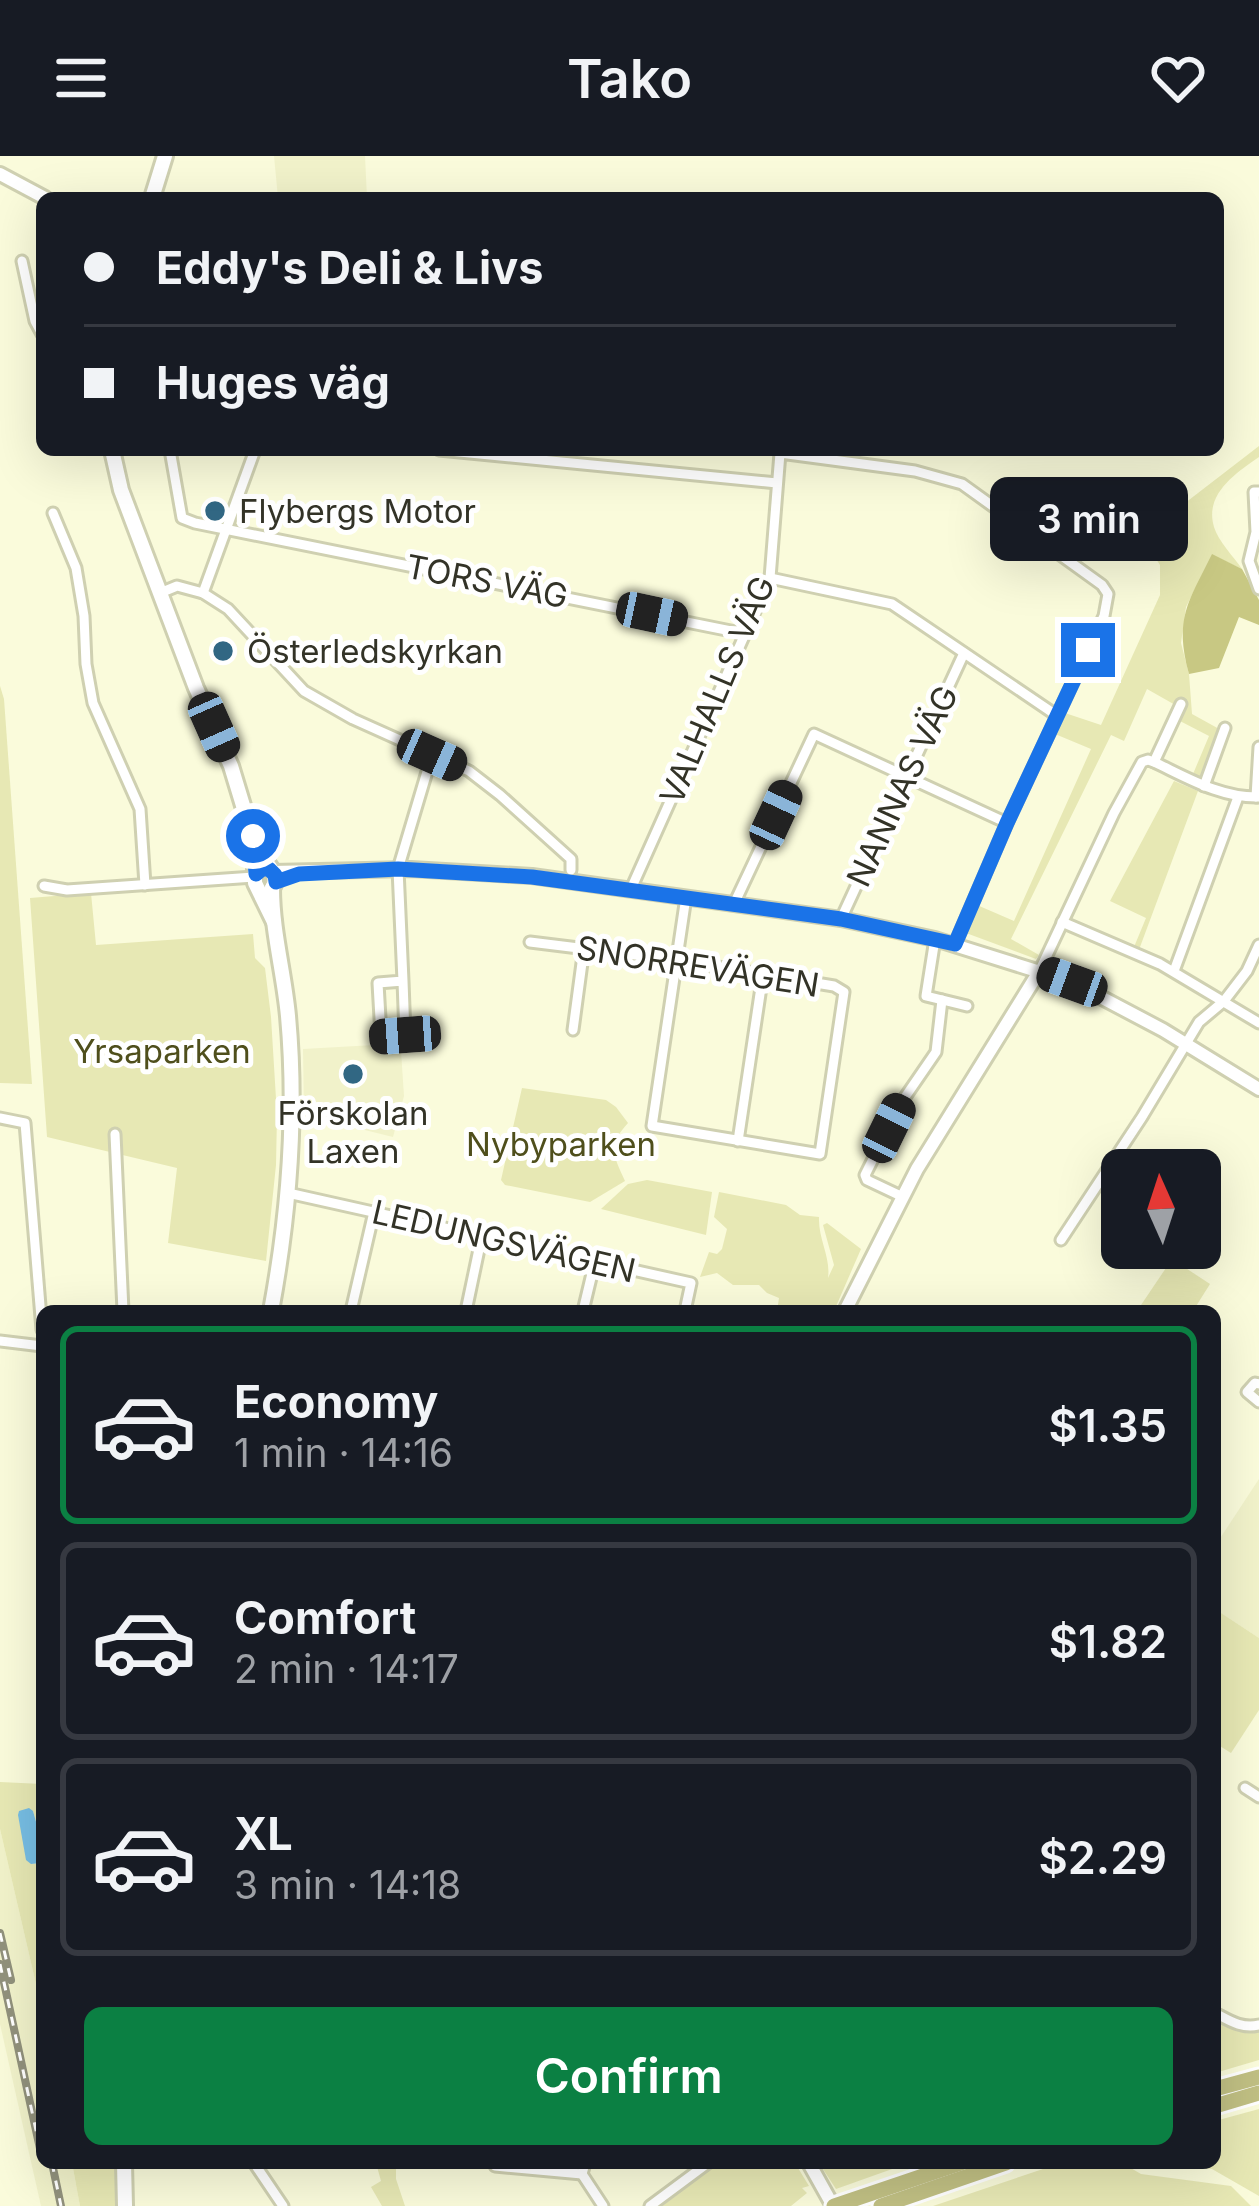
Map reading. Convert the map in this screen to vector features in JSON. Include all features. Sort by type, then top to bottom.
[{"type":"main road","points":[[154,192],[165,156]]},
{"type":"main road","points":[[113,456],[121,490],[196,688],[231,766],[266,879],[288,1015],[292,1116],[288,1193],[272,1305]]},
{"type":"main road","points":[[1221,2087],[1259,2077]]},
{"type":"main road","points":[[1221,2103],[1259,2093]]},
{"type":"main road","points":[[124,2169],[125,2206]]},
{"type":"main road","points":[[834,2206],[943,2169]]},
{"type":"main road","points":[[881,2206],[989,2169]]},
{"type":"street","points":[[0,174],[36,193]]},
{"type":"street","points":[[22,261],[36,323]]},
{"type":"street","name":"TORS VÄG","points":[[171,456],[182,518],[194,524],[746,634]]},
{"type":"street","points":[[203,593],[253,456]]},
{"type":"street","points":[[500,456],[777,483],[780,456]]},
{"type":"street","points":[[802,456],[915,471],[962,484],[1108,594],[1104,616],[955,944]]},
{"type":"street","name":"VALHALLS VÄG","points":[[631,890],[770,578],[777,483]]},
{"type":"street","points":[[1259,492],[1254,492],[1257,531],[1249,561],[1259,589]]},
{"type":"street","points":[[53,514],[76,568],[93,703],[140,809],[145,885]]},
{"type":"street","points":[[770,578],[892,604],[1056,715]]},
{"type":"street","points":[[160,593],[177,586],[203,593],[228,609],[304,691],[353,719],[469,771],[571,859],[572,870]]},
{"type":"street","name":"NANNAS VÄG","points":[[841,919],[964,653]]},
{"type":"street","points":[[1154,762],[1181,704]]},
{"type":"street","points":[[1204,786],[1225,728]]},
{"type":"street","points":[[734,904],[814,734],[1007,823]]},
{"type":"street","points":[[848,1305],[950,1113],[1040,970],[1142,762],[1154,762],[1238,797],[1257,797],[1259,747]]},
{"type":"street","points":[[403,981],[378,983],[381,1036],[405,1035],[403,981],[398,869],[432,755]]},
{"type":"street","points":[[1174,971],[1238,797]]},
{"type":"street","points":[[44,886],[67,890],[398,869],[532,877],[841,919],[955,944],[1072,982],[1259,1089]]},
{"type":"street","points":[[686,897],[652,1126],[738,1141],[763,974]]},
{"type":"street","points":[[1062,922],[1174,971],[1259,1023]]},
{"type":"street","points":[[935,939],[926,996],[967,1006]]},
{"type":"street","name":"SNORREVÄGEN","points":[[530,942],[676,960],[834,986],[844,992],[820,1154],[738,1141]]},
{"type":"street","points":[[1061,1240],[1199,1022],[1224,1001],[1247,971],[1259,945]]},
{"type":"street","points":[[573,1030],[584,948]]},
{"type":"street","points":[[902,1197],[865,1175],[901,1103],[936,1052],[942,1000]]},
{"type":"street","points":[[0,1118],[24,1118],[40,1305]]},
{"type":"street","points":[[115,1134],[123,1305]]},
{"type":"street","name":"LEDUNGSVÄGEN","points":[[288,1193],[691,1283],[686,1305]]},
{"type":"street","points":[[352,1305],[374,1212]]},
{"type":"street","points":[[467,1305],[482,1235]]},
{"type":"street","points":[[585,1305],[595,1261]]},
{"type":"street","points":[[0,1341],[36,1345]]},
{"type":"street","points":[[1259,1384],[1255,1382],[1247,1392],[1259,1402]]},
{"type":"street","points":[[1245,1788],[1259,1797]]},
{"type":"street","points":[[1221,2016],[1236,2025],[1259,2025]]},
{"type":"street","points":[[258,2169],[284,2206]]},
{"type":"street","points":[[584,2169],[603,2206]]},
{"type":"street","points":[[650,2206],[700,2169]]},
{"type":"street","points":[[812,2169],[834,2206]]},
{"type":"shaded area","points":[[274,156],[365,156],[367,192],[277,192]]},
{"type":"shaded area","points":[[1212,554],[1242,569],[1259,600],[1259,625],[1239,617],[1219,668],[1189,674],[1183,624]]},
{"type":"shaded area","name":"Förskolan Laxen","points":[[392,1044],[401,1051],[404,1096],[393,1137],[304,1115],[303,1049]]},
{"type":"shaded area","points":[[1259,1479],[1259,1638],[1221,1613],[1221,1537]]},
{"type":"shaded area","points":[[0,1829],[36,1984],[36,2169],[73,2169],[80,2206],[41,2206],[0,2024]]},
{"type":"green space","points":[[1259,446],[1259,457],[1224,486],[1212,515],[1216,532],[1242,569],[1212,555],[1186,607],[1181,643],[1192,714],[1221,730],[1203,779],[1193,774],[1209,736],[1178,720],[1187,703],[1182,699],[1177,706],[1147,689],[1124,741],[1111,735],[1011,939],[1039,955],[1036,959],[966,933],[977,905],[1014,921],[1091,749],[1055,734],[1065,713],[1101,725],[1160,595],[1160,565],[1147,545],[1133,539]]},
{"type":"green space","points":[[0,686],[4,699],[32,1084],[0,1083]]},
{"type":"green space","points":[[1174,781],[1198,791],[1140,947],[1134,947],[1146,918],[1110,901]]},
{"type":"green space","name":"Yrsaparken","points":[[91,893],[96,945],[253,934],[255,958],[265,968],[277,1115],[266,1261],[168,1243],[177,1168],[47,1137],[30,898]]},
{"type":"green space","name":"Nybyparken","points":[[522,1088],[606,1100],[616,1107],[628,1123],[614,1150],[625,1181],[590,1202],[505,1185],[501,1180]]},
{"type":"green space","points":[[647,1180],[712,1192],[706,1235],[601,1209],[628,1184]]},
{"type":"green space","points":[[719,1192],[786,1205],[800,1215],[819,1217],[828,1278],[834,1265],[823,1225],[827,1223],[861,1249],[837,1305],[778,1305],[779,1298],[759,1285],[733,1285],[717,1273],[700,1277],[709,1252],[717,1254],[722,1249],[727,1229],[714,1217]]},
{"type":"green space","points":[[1165,1269],[1187,1269],[1210,1284],[1197,1305],[1141,1305]]},
{"type":"green space","points":[[1221,1613],[1259,1638],[1259,1710],[1231,1753],[1221,1747]]},
{"type":"green space","points":[[0,1782],[36,1784],[31,1864],[36,1864],[36,1984],[0,1829]]},
{"type":"green space","points":[[1221,2023],[1246,2033],[1259,2029],[1259,2060],[1221,2071]]},
{"type":"green space","points":[[1259,2109],[1259,2196],[1212,2169],[1221,2169],[1221,2119]]},
{"type":"green space","points":[[73,2169],[116,2169],[119,2206],[80,2206]]},
{"type":"green space","points":[[378,2169],[396,2169],[405,2206],[382,2206],[371,2187],[381,2181]]},
{"type":"green space","points":[[710,2169],[799,2169],[809,2186],[802,2188],[807,2193],[791,2206],[662,2206]]},
{"type":"green space","points":[[823,2169],[892,2169],[836,2189]]},
{"type":"green space","points":[[1043,2169],[1132,2169],[1231,2186],[1251,2206],[933,2206]]},
{"type":"water","points":[[19,1811],[33,1811],[36,1864],[26,1860]]},
{"type":"railway","points":[[0,1933],[11,1980]]},
{"type":"railway","points":[[0,1964],[36,2130]]},
{"type":"railway","points":[[53,2169],[61,2206]]},
{"type":"place","name":"Flybergs Motor","points":[[215,511]]},
{"type":"place","name":"Österledskyrkan","points":[[223,651]]},
{"type":"place","name":"Förskolan Laxen","points":[[353,1074]]},
{"type":"route","points":[[253,836],[256,874],[269,869],[276,882],[299,874],[398,869],[532,877],[841,919],[955,944],[1088,650]]}]
